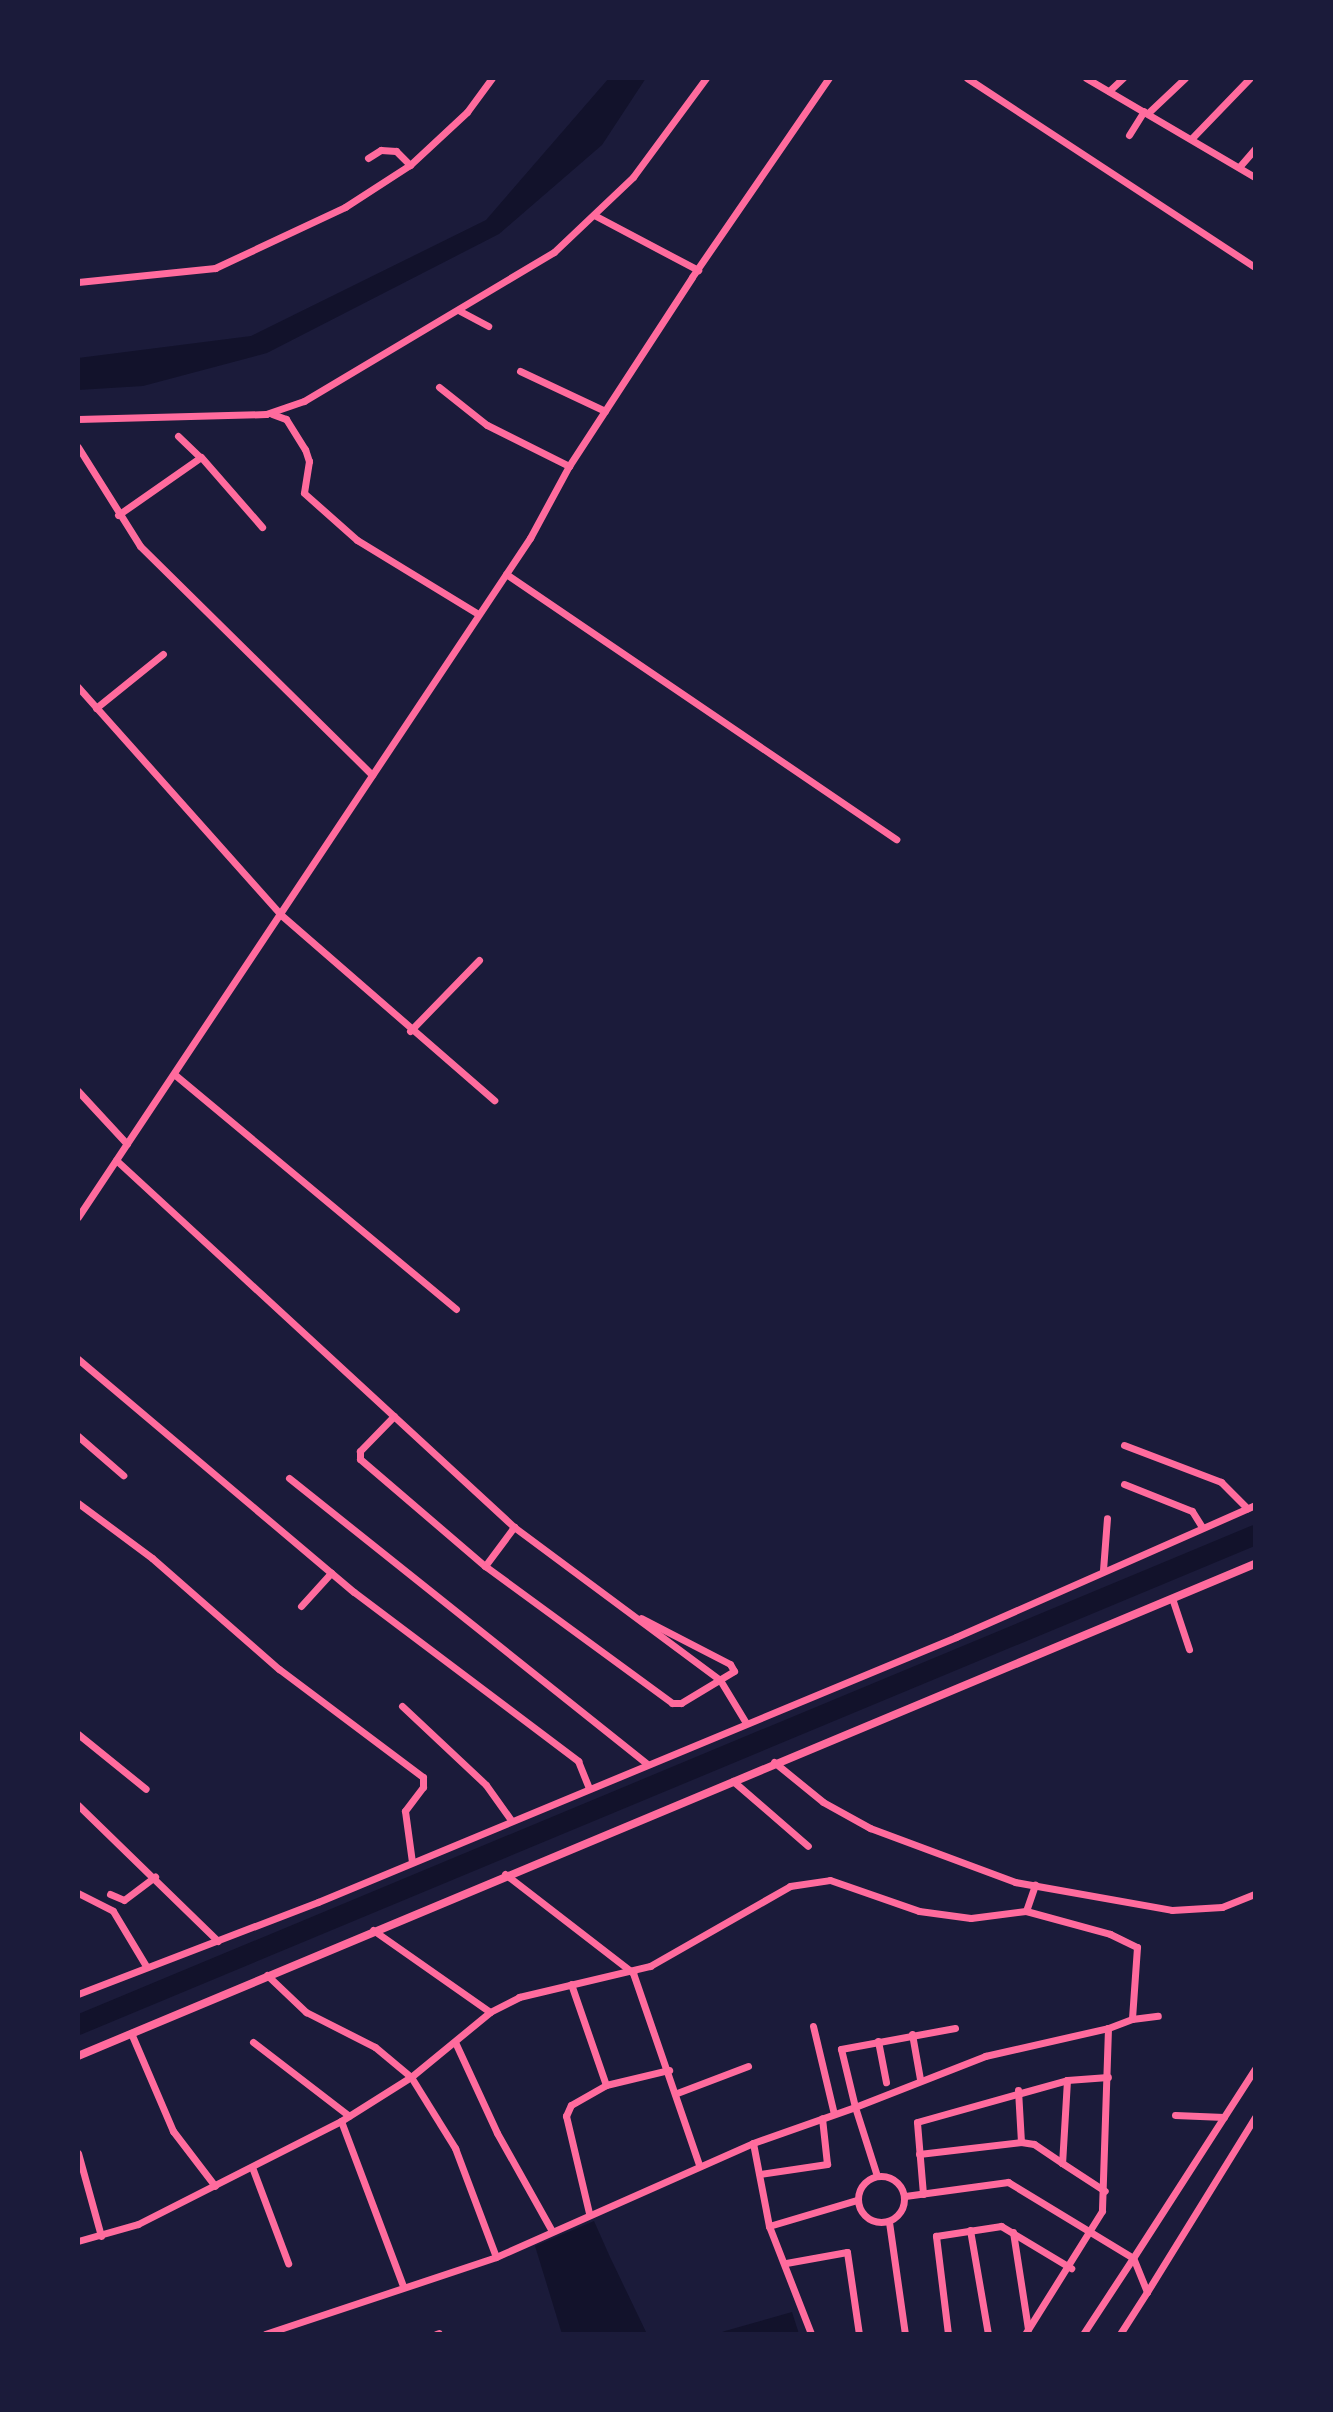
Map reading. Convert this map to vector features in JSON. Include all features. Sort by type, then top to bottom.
[{"type":"street","points":[[78,282],[215,268],[345,207],[410,165],[467,112],[492,78]]},
{"type":"street","points":[[266,414],[304,401],[460,311],[554,252],[633,177],[706,78]]},
{"type":"street","points":[[78,1217],[506,574],[569,466],[818,87],[829,78]]},
{"type":"street","points":[[967,78],[1255,267]]},
{"type":"street","points":[[1086,78],[1255,177]]},
{"type":"street","points":[[1109,91],[1123,78]]},
{"type":"street","points":[[1129,135],[1146,112],[1185,78]]},
{"type":"street","points":[[1192,138],[1250,78]]},
{"type":"street","points":[[1240,166],[1255,149]]},
{"type":"street","points":[[368,158],[377,151],[396,151],[410,165]]},
{"type":"street","points":[[594,215],[698,270]]},
{"type":"street","points":[[460,311],[488,326]]},
{"type":"street","points":[[520,371],[605,411]]},
{"type":"street","points":[[439,387],[487,425],[569,466]]},
{"type":"street","points":[[78,419],[266,414],[286,419],[309,461],[304,493],[357,540],[478,614]]},
{"type":"street","points":[[178,436],[262,527]]},
{"type":"street","points":[[78,447],[118,515],[173,582],[372,775]]},
{"type":"street","points":[[118,515],[200,457]]},
{"type":"street","points":[[506,574],[680,696],[896,839]]},
{"type":"street","points":[[96,708],[163,654]]},
{"type":"street","points":[[78,687],[280,914],[410,1031],[494,1100]]},
{"type":"street","points":[[410,1031],[479,960]]},
{"type":"street","points":[[174,1074],[456,1309]]},
{"type":"street","points":[[78,1091],[127,1144]]},
{"type":"street","points":[[116,1160],[514,1527],[720,1680],[746,1723]]},
{"type":"street","points":[[78,1359],[331,1573],[578,1761],[589,1788]]},
{"type":"street","points":[[394,1416],[360,1451],[360,1459],[485,1566],[672,1703],[681,1703],[734,1671],[730,1664],[617,1606]]},
{"type":"street","points":[[78,1436],[123,1475]]},
{"type":"street","points":[[78,1994],[412,1862],[746,1723],[1251,1506],[1221,1482],[1124,1445]]},
{"type":"street","points":[[289,1478],[647,1764]]},
{"type":"street","points":[[1124,1484],[1192,1511],[1202,1527]]},
{"type":"street","points":[[78,1503],[152,1558],[279,1669],[423,1777],[423,1787],[405,1811],[412,1862]]},
{"type":"street","points":[[1103,1570],[1107,1518]]},
{"type":"street","points":[[485,1566],[514,1527]]},
{"type":"street","points":[[78,2056],[504,1874],[1255,1564]]},
{"type":"street","points":[[301,1606],[331,1573]]},
{"type":"street","points":[[1172,1598],[1189,1649]]},
{"type":"street","points":[[402,1706],[486,1785],[511,1820]]},
{"type":"street","points":[[78,1734],[146,1789]]},
{"type":"street","points":[[774,1762],[823,1802],[870,1828],[1035,1885],[1172,1910],[1222,1907],[1255,1894]]},
{"type":"street","points":[[733,1781],[808,1846]]},
{"type":"street","points":[[78,1805],[218,1941]]},
{"type":"street","points":[[504,1874],[633,1973],[677,2093],[699,2165]]},
{"type":"street","points":[[110,1894],[124,1900],[155,1877]]},
{"type":"street","points":[[78,2241],[101,2236],[215,2186],[341,2121],[411,2077],[490,2012],[519,1997],[633,1973],[672,1956],[790,1886],[818,1879],[953,1917],[1000,1917],[1026,1911],[1110,1934],[1137,1947],[1132,2019]]},
{"type":"street","points":[[1026,1911],[1035,1885]]},
{"type":"street","points":[[78,1893],[113,1911],[146,1966]]},
{"type":"street","points":[[373,1930],[490,2012]]},
{"type":"street","points":[[267,1975],[306,2012],[375,2047],[411,2077],[455,2148],[496,2257]]},
{"type":"street","points":[[571,1984],[606,2085]]},
{"type":"street","points":[[265,2334],[496,2257],[699,2165],[855,2107],[920,2079],[1009,2049],[1108,2028],[1132,2019],[1158,2016]]},
{"type":"street","points":[[813,2026],[834,2114]]},
{"type":"street","points":[[877,2176],[840,2052],[878,2041],[955,2028]]},
{"type":"street","points":[[1027,2331],[1092,2233],[1105,2191],[1108,2028]]},
{"type":"street","points":[[131,2033],[173,2131],[215,2186]]},
{"type":"street","points":[[912,2034],[920,2079]]},
{"type":"street","points":[[878,2041],[886,2082]]},
{"type":"street","points":[[253,2042],[349,2116]]},
{"type":"street","points":[[455,2042],[501,2140],[552,2231]]},
{"type":"street","points":[[677,2093],[748,2066]]},
{"type":"street","points":[[1083,2334],[1135,2261],[1255,2069]]},
{"type":"street","points":[[589,2213],[566,2116],[571,2105],[606,2085],[669,2070]]},
{"type":"street","points":[[923,2194],[917,2122],[1018,2090],[1067,2080],[1108,2077]]},
{"type":"street","points":[[1062,2163],[1067,2080]]},
{"type":"street","points":[[1018,2090],[1021,2142]]},
{"type":"street","points":[[1175,2115],[1224,2117]]},
{"type":"street","points":[[1120,2334],[1255,2117]]},
{"type":"street","points":[[760,2174],[827,2164],[822,2118]]},
{"type":"street","points":[[341,2121],[403,2286]]},
{"type":"street","points":[[919,2154],[1021,2142],[1034,2144],[1105,2191]]},
{"type":"street","points":[[753,2143],[769,2226],[786,2263],[811,2334]]},
{"type":"street","points":[[78,2153],[101,2236]]},
{"type":"street","points":[[252,2167],[288,2263]]},
{"type":"street","points":[[877,2176],[897,2181],[905,2196],[901,2211],[889,2222],[865,2215],[857,2200],[862,2185],[877,2176]]},
{"type":"street","points":[[905,2196],[1008,2182],[1135,2261],[1146,2288]]},
{"type":"street","points":[[769,2226],[857,2200]]},
{"type":"street","points":[[889,2222],[905,2334]]},
{"type":"street","points":[[948,2334],[934,2239],[998,2225],[1071,2268]]},
{"type":"street","points":[[970,2230],[988,2334]]},
{"type":"street","points":[[1013,2232],[1027,2331]]},
{"type":"street","points":[[786,2263],[847,2252],[859,2334]]},
{"type":"shaded area","points":[[609,78],[646,78],[602,145],[499,234],[267,353],[143,386],[78,390],[78,358],[251,336],[486,220]]},
{"type":"shaded area","points":[[594,2221],[647,2334],[562,2334],[535,2246]]},
{"type":"shaded area","points":[[792,2312],[799,2334],[717,2334],[725,2331]]},
{"type":"waterway","points":[[78,2025],[1255,1535]]}]
